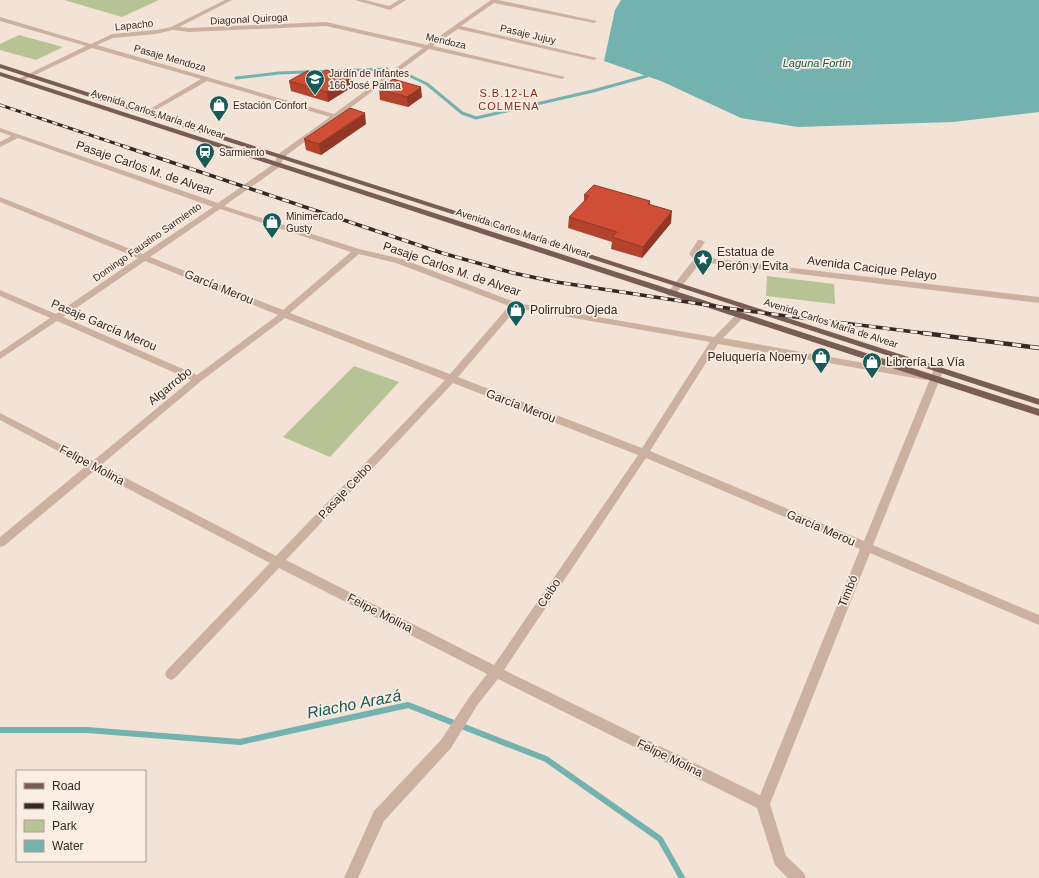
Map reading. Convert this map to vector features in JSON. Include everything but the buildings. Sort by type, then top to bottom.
[{"type":"main road","name":"Avenida Carlos María de Alvear","points":[[0,66],[145,114],[671,294],[937,374],[1039,402]]},
{"type":"main road","name":"Avenida Carlos María de Alvear","points":[[0,74],[678,284],[937,374],[1039,413]]},
{"type":"street","name":"Lapacho","points":[[20,80],[112,36],[156,32],[173,28],[229,0]]},
{"type":"street","points":[[358,0],[390,8],[403,0]]},
{"type":"street","points":[[494,1],[594,21]]},
{"type":"street","name":"Domingo Faustino Sarmiento","points":[[0,356],[146,257],[218,206],[334,116],[429,46],[494,1]]},
{"type":"street","name":"Pasaje Mendoza","points":[[0,19],[334,116]]},
{"type":"street","name":"Diagonal Quiroga","points":[[173,28],[197,30],[326,24]]},
{"type":"street","name":"Mendoza","points":[[326,24],[562,77]]},
{"type":"street","name":"Pasaje Jujuy","points":[[458,27],[594,58]]},
{"type":"street","points":[[145,114],[206,79]]},
{"type":"street","name":"Pasaje Carlos M. de Alvear","points":[[0,130],[218,206],[357,251],[399,261],[515,305],[716,340],[937,374]]},
{"type":"street","points":[[0,145],[17,136]]},
{"type":"street","name":"García Merou","points":[[0,199],[284,314],[644,453],[1039,620]]},
{"type":"street","points":[[671,294],[699,259],[693,254],[701,242]]},
{"type":"street","name":"Algarrobo","points":[[0,543],[198,379],[284,314],[357,251]]},
{"type":"street","name":"Avenida Cacique Pelayo","points":[[699,259],[1039,300]]},
{"type":"street","name":"Pasaje García Merou","points":[[0,293],[198,379]]},
{"type":"street","name":"Pasaje Ceibo","points":[[171,674],[451,379],[515,305]]},
{"type":"street","points":[[740,305],[740,316]]},
{"type":"street","name":"Ceibo","points":[[351,878],[379,816],[446,744],[474,700],[496,672],[644,453],[716,340],[740,316]]},
{"type":"street","name":"Timbó","points":[[763,804],[937,374]]},
{"type":"street","name":"Felipe Molina","points":[[0,416],[93,466],[496,672],[763,804]]},
{"type":"street","points":[[763,804],[780,860],[799,878]]},
{"type":"green space","points":[[64,0],[159,0],[122,17]]},
{"type":"green space","points":[[19,35],[63,47],[36,60],[0,50],[0,44]]},
{"type":"green space","points":[[767,276],[834,284],[835,304],[766,296]]},
{"type":"green space","points":[[354,366],[399,382],[330,457],[283,437]]},
{"type":"water","name":"Laguna Fortín","points":[[621,0],[1039,0],[1039,112],[953,122],[798,127],[741,118],[661,81],[604,61],[615,10]]},
{"type":"waterway","points":[[236,78],[279,73],[387,69]]},
{"type":"waterway","points":[[406,74],[427,84],[462,113],[476,118],[593,91],[647,76]]},
{"type":"waterway","name":"Riacho Arazá","points":[[0,730],[87,730],[240,742],[408,705],[546,759],[660,839],[682,878]]},
{"type":"railway","points":[[0,105],[123,146]]},
{"type":"railway","points":[[123,146],[442,253],[513,273],[556,282],[740,310],[931,334]]},
{"type":"railway","points":[[923,333],[1039,348]]},
{"type":"place","name":"Jardín de Infantes 166 José Palma","points":[[315,96]]},
{"type":"place","name":"Estación Confort","points":[[219,122]]},
{"type":"place","name":"Sarmiento","points":[[205,169]]},
{"type":"place","name":"Minimercado Gusty","points":[[272,239]]},
{"type":"place","name":"Estatua de Perón y Evita","points":[[703,276]]},
{"type":"place","name":"Polirrubro Ojeda","points":[[516,327]]},
{"type":"place","name":"Peluquería Noemy","points":[[821,374]]},
{"type":"place","name":"Librería La Vía","points":[[872,379]]},
{"type":"district","name":"S.B.12-LA COLMENA","points":[[509,99]]}]
